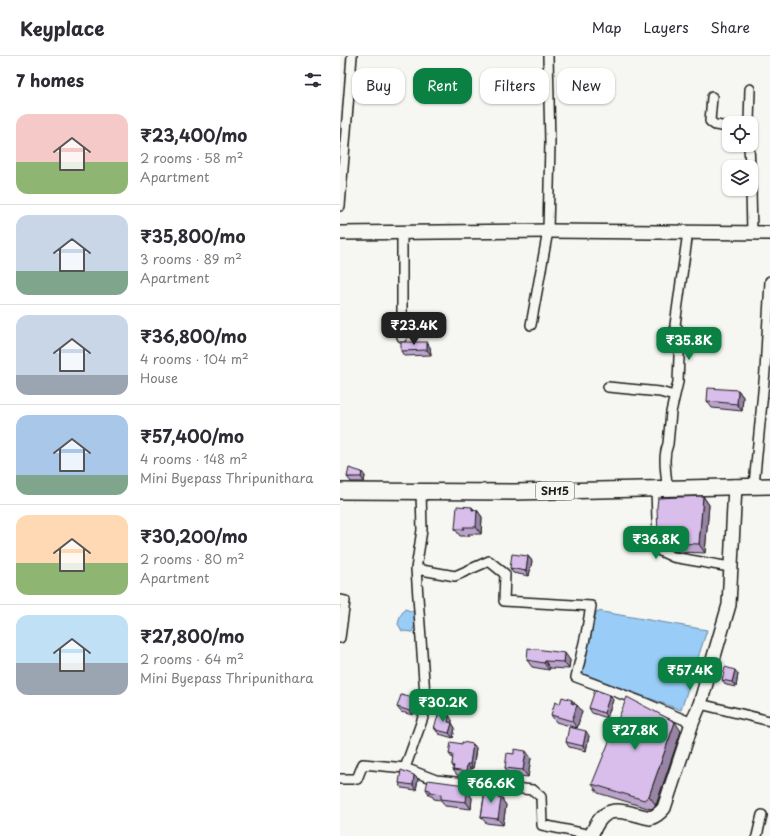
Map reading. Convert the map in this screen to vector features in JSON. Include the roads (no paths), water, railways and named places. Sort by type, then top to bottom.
[{"type":"main road","points":[[340,233],[548,231],[770,233]]},
{"type":"main road","name":"SH15","points":[[340,491],[514,492],[661,489],[754,485],[770,486]]},
{"type":"main road","points":[[591,835],[595,825],[602,816],[610,811],[617,810],[650,818],[655,817],[664,808],[692,723],[700,704],[730,605],[730,567],[735,486]]},
{"type":"street","points":[[340,206],[352,56]]},
{"type":"street","points":[[531,325],[548,231],[550,143],[548,56]]},
{"type":"street","points":[[749,116],[750,89]]},
{"type":"street","points":[[712,97],[710,121],[715,125],[722,126]]},
{"type":"street","points":[[750,196],[752,233]]},
{"type":"street","points":[[402,232],[402,337]]},
{"type":"street","points":[[688,232],[675,325],[680,332],[678,382],[674,396],[668,444],[665,450],[665,474],[667,478],[661,489],[658,550],[674,557],[730,567]]},
{"type":"street","points":[[754,485],[765,371],[770,281]]},
{"type":"street","points":[[608,387],[660,392],[674,396]]},
{"type":"street","points":[[405,768],[426,709],[416,569],[422,530],[421,491]]},
{"type":"street","points":[[416,569],[455,576],[489,561],[505,574],[504,601],[591,606],[576,677],[645,703],[692,723]]},
{"type":"street","points":[[340,600],[345,601],[340,638]]},
{"type":"street","points":[[700,704],[770,721]]},
{"type":"street","points":[[340,779],[357,779],[363,764],[405,768],[436,780],[533,790],[541,797],[542,825],[591,835]]},
{"type":"street","points":[[757,836],[762,814]]},
{"type":"water","points":[[405,609],[414,612],[417,620],[412,632],[402,631],[398,624],[400,616]]},
{"type":"water","points":[[597,611],[707,630],[681,710],[576,671]]}]
